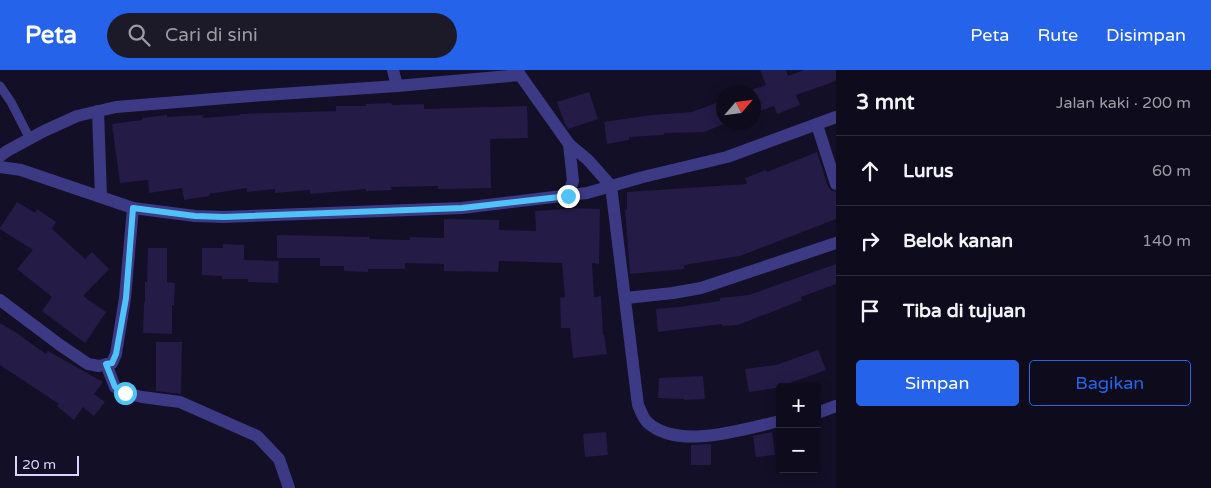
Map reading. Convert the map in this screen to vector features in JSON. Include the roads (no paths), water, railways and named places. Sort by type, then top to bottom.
[{"type":"street","points":[[394,70],[397,86]]},
{"type":"street","points":[[0,156],[77,116],[116,107],[397,86],[519,73],[569,144],[588,160],[611,186],[638,405],[646,420],[657,430],[682,436],[708,436],[776,423]]},
{"type":"street","points":[[98,111],[100,197]]},
{"type":"street","points":[[0,167],[21,170],[133,208],[195,216],[224,217],[462,208],[587,193],[643,177],[727,157],[836,117]]},
{"type":"street","points":[[816,125],[836,184]]},
{"type":"street","points":[[568,196],[573,181],[569,144]]},
{"type":"street","points":[[0,300],[88,364],[99,366],[112,363],[116,354],[126,298],[133,208]]},
{"type":"street","points":[[626,298],[673,294],[701,288],[836,243]]},
{"type":"street","points":[[106,364],[115,387],[125,393],[180,402],[257,436],[279,459],[289,488]]},
{"type":"street","points":[[821,412],[836,406]]},
{"type":"lane","points":[[0,86],[30,139]]}]
